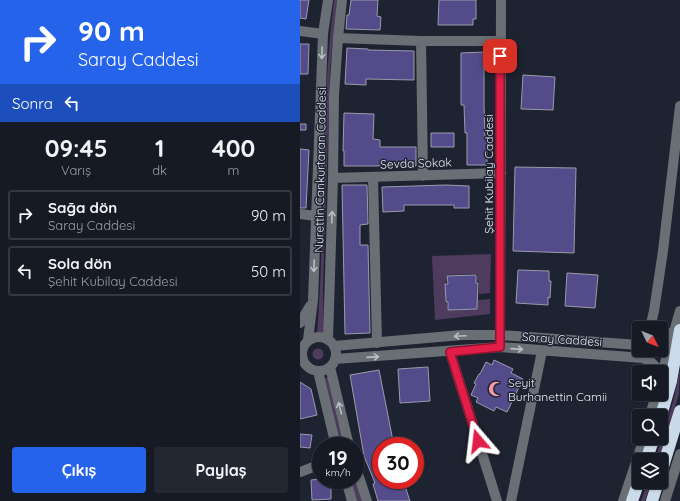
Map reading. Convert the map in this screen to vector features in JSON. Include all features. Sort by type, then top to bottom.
[{"type":"highway","points":[[668,379],[674,364],[677,331]]},
{"type":"highway","points":[[667,453],[680,411]]},
{"type":"highway","points":[[632,501],[636,489]]},
{"type":"highway","points":[[652,501],[656,489]]},
{"type":"street","name":"Nurettin Cankurtaran Caddesi","points":[[308,340],[313,300],[323,34],[328,0]]},
{"type":"street","name":"Nurettin Cankurtaran Caddesi","points":[[331,343],[334,95],[342,0]]},
{"type":"street","name":"Şehit Kubilay Caddesi","points":[[500,347],[501,0]]},
{"type":"street","points":[[300,31],[323,34]]},
{"type":"street","points":[[338,38],[421,41],[500,41]]},
{"type":"street","points":[[421,41],[422,176]]},
{"type":"street","points":[[652,321],[663,251],[680,106]]},
{"type":"street","name":"Sevda Sokak","points":[[333,178],[501,173]]},
{"type":"street","points":[[373,177],[377,343]]},
{"type":"street","points":[[300,214],[316,216]]},
{"type":"street","points":[[301,318],[313,300]]},
{"type":"street","points":[[665,365],[677,331],[680,311]]},
{"type":"street","points":[[668,336],[677,331]]},
{"type":"street","name":"Saray Caddesi","points":[[331,343],[377,343],[462,335],[500,335],[632,344]]},
{"type":"street","points":[[333,437],[309,369],[303,360],[301,350],[308,340],[318,337],[331,343],[335,351],[332,363],[347,437]]},
{"type":"street","name":"Saray Caddesi","points":[[332,363],[500,347],[643,358],[654,365]]},
{"type":"street","points":[[511,501],[542,351]]},
{"type":"street","points":[[450,352],[497,501]]},
{"type":"street","points":[[309,369],[326,369],[332,363]]},
{"type":"street","points":[[623,501],[642,445]]},
{"type":"street","points":[[665,501],[680,454]]},
{"type":"street","points":[[300,472],[312,467]]},
{"type":"street","points":[[349,489],[352,501]]},
{"type":"street","points":[[363,489],[367,501]]},
{"type":"shaded area","points":[[334,0],[337,0],[330,69],[323,289],[324,333],[317,333],[320,291],[327,83]]},
{"type":"shaded area","points":[[491,254],[490,293],[479,294],[477,274],[447,275],[445,283],[445,302],[447,303],[448,310],[458,310],[458,308],[467,308],[467,310],[477,309],[478,300],[490,299],[490,314],[435,320],[432,256]]},
{"type":"shaded area","points":[[316,349],[320,349],[322,350],[322,358],[316,359],[313,356],[313,352]]},
{"type":"shaded area","points":[[680,369],[679,394],[668,430],[668,418]]},
{"type":"shaded area","points":[[325,378],[329,378],[342,437],[339,437]]},
{"type":"shaded area","points":[[660,445],[664,445],[661,453],[657,453]]},
{"type":"shaded area","points":[[354,489],[358,489],[362,501],[357,501]]},
{"type":"shaded area","points":[[645,489],[649,489],[645,501],[641,501]]},
{"type":"building","points":[[300,0],[309,0],[306,19],[300,18]]},
{"type":"building","points":[[351,0],[378,0],[377,16],[381,17],[380,30],[346,29],[347,15],[349,15]]},
{"type":"building","points":[[439,0],[476,0],[476,19],[473,19],[473,25],[438,25]]},
{"type":"building","points":[[300,44],[309,44],[308,74],[300,74]]},
{"type":"building","points":[[347,48],[414,51],[414,80],[366,79],[366,85],[345,84]]},
{"type":"building","points":[[484,52],[484,104],[485,138],[487,138],[487,165],[467,165],[467,133],[465,133],[464,105],[461,105],[461,53]]},
{"type":"building","points":[[523,75],[555,77],[553,110],[521,109]]},
{"type":"building","points":[[344,113],[374,114],[373,139],[380,140],[380,147],[416,147],[416,166],[344,166]]},
{"type":"building","points":[[300,124],[306,124],[306,130],[300,130]]},
{"type":"building","points":[[431,133],[454,133],[454,147],[431,147]]},
{"type":"building","points":[[300,149],[309,150],[306,208],[300,208]]},
{"type":"building","points":[[515,167],[576,168],[574,253],[513,251]]},
{"type":"building","points":[[342,185],[367,185],[368,224],[360,225],[360,245],[368,245],[370,333],[345,334]]},
{"type":"building","points":[[446,185],[469,186],[469,208],[454,208],[454,205],[404,205],[404,211],[383,212],[382,187]]},
{"type":"building","points":[[518,270],[549,271],[549,281],[551,281],[548,305],[516,303]]},
{"type":"building","points":[[567,273],[598,275],[595,308],[565,306]]},
{"type":"building","points":[[476,275],[476,283],[478,283],[477,309],[448,310],[445,284],[448,284],[447,276]]},
{"type":"building","name":"Seyit Burhanettin Camii","points":[[494,360],[513,369],[511,373],[523,379],[507,412],[496,407],[494,411],[476,402],[478,398],[471,395],[476,384],[474,383],[486,362],[492,365]]},
{"type":"building","points":[[428,367],[430,401],[400,403],[398,369]]},
{"type":"building","points":[[379,370],[392,437],[372,437],[372,476],[364,456],[364,437],[361,437],[350,375]]},
{"type":"building","points":[[300,382],[311,389],[317,415],[300,419]]},
{"type":"building","points":[[300,434],[312,435],[310,448],[300,447]]},
{"type":"building","points":[[311,480],[312,489],[331,489],[331,499],[312,500]]},
{"type":"building","points":[[374,489],[406,489],[410,501],[378,501]]},
{"type":"place","name":"Seyit Burhanettin Camii","points":[[496,389]]},
{"type":"route","points":[[478,441],[450,352],[500,347],[500,56]]}]
